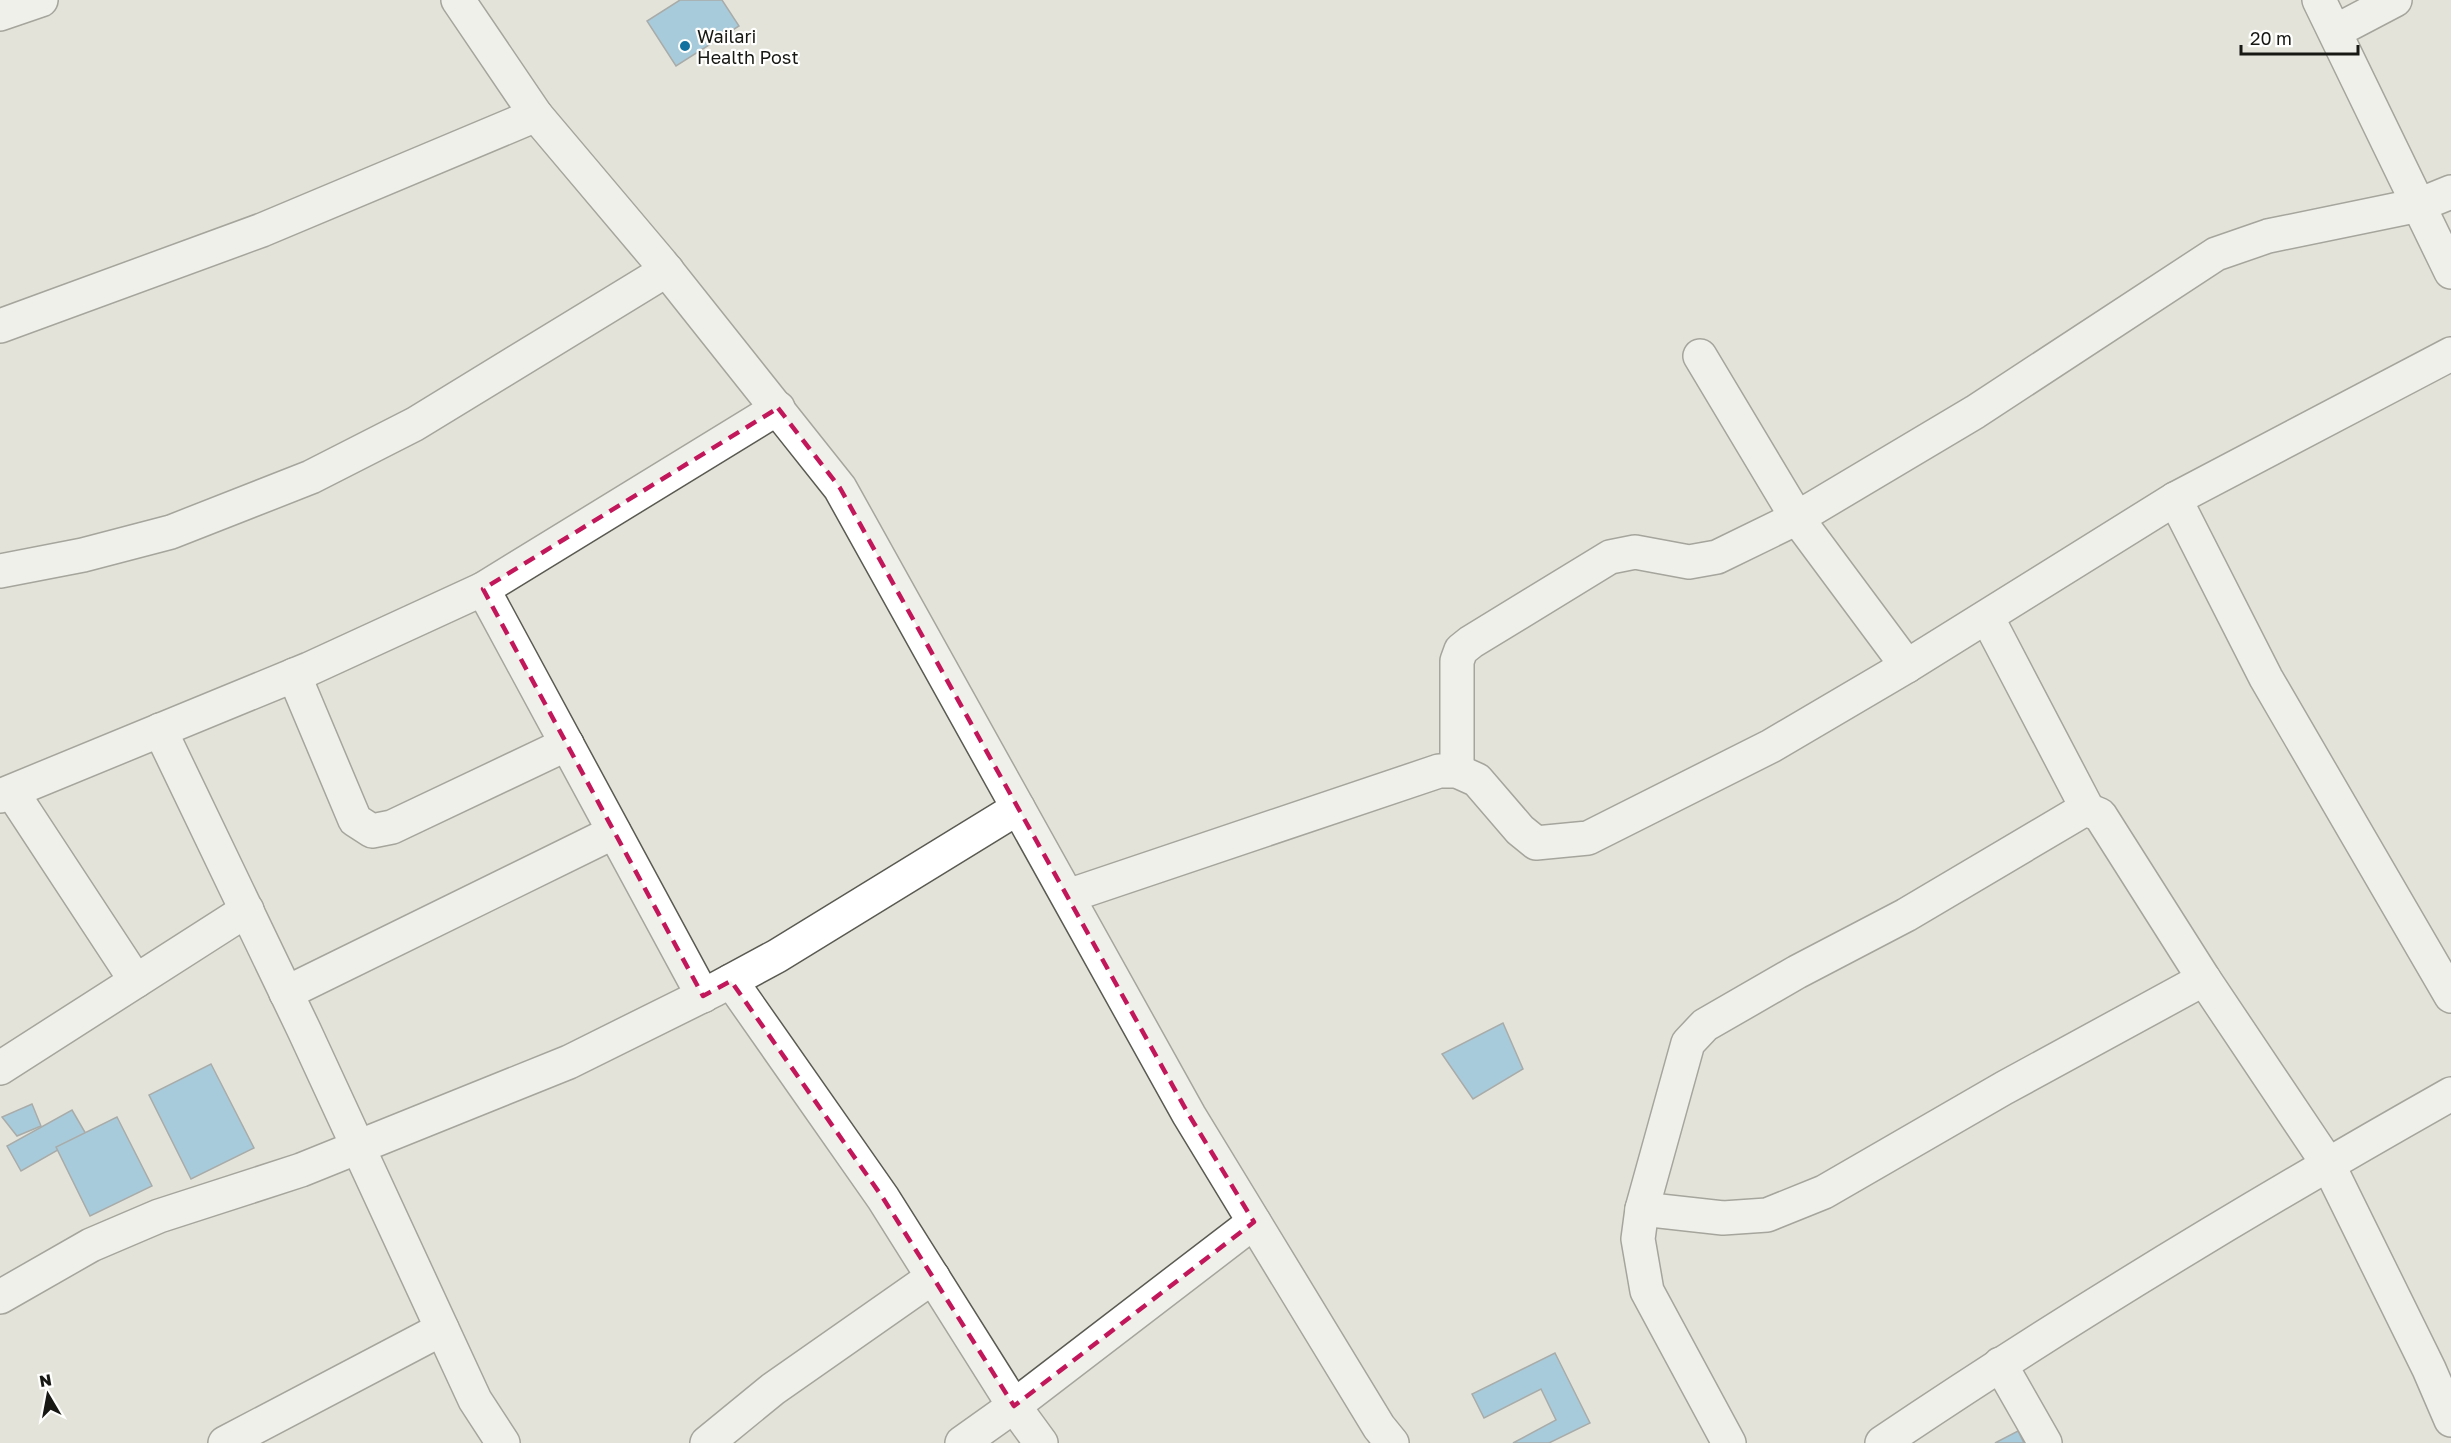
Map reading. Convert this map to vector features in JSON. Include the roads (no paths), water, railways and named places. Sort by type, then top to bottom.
[{"type":"street","points":[[0,14],[41,0]]},
{"type":"street","points":[[458,0],[537,115],[667,270],[840,488],[1189,1115],[1254,1222],[1376,1438]]},
{"type":"street","points":[[2319,0],[2451,272]]},
{"type":"street","points":[[2336,31],[2395,0]]},
{"type":"street","points":[[0,326],[262,230],[537,115]]},
{"type":"street","points":[[1457,771],[1457,661],[1461,650],[1610,557],[1635,552],[1689,562],[1718,557],[1797,518],[1975,412],[2216,254],[2268,236],[2419,205],[2451,192]]},
{"type":"street","points":[[0,572],[83,555],[171,532],[310,477],[415,424],[667,270]]},
{"type":"street","points":[[1068,896],[1439,771],[1457,771],[1478,780],[1520,830],[1536,843],[1588,838],[1771,746],[1907,666],[2175,500],[2451,354]]},
{"type":"street","points":[[1700,356],[1797,518],[1907,666]]},
{"type":"street","points":[[136,981],[6,794],[294,675],[483,589],[778,408]]},
{"type":"street","points":[[2175,500],[2266,678],[2451,996]]},
{"type":"street","points":[[483,589],[703,996]]},
{"type":"street","points":[[1987,616],[2088,810]]},
{"type":"street","points":[[294,675],[355,820],[372,831],[392,827],[567,744]]},
{"type":"street","points":[[160,730],[359,1148],[474,1400],[503,1443]]},
{"type":"street","points":[[0,1297],[91,1245],[159,1216],[301,1170],[569,1062],[703,996],[777,956],[1018,808]]},
{"type":"street","points":[[1729,1443],[1647,1291],[1638,1239],[1642,1209],[1688,1043],[1705,1025],[1797,972],[1906,915],[2080,812],[2088,810],[2100,815],[2204,979],[2328,1164],[2429,1369],[2451,1420]]},
{"type":"street","points":[[286,993],[614,832]]},
{"type":"street","points":[[0,1068],[247,910]]},
{"type":"street","points":[[1642,1209],[1723,1218],[1767,1215],[1824,1192],[2004,1088],[2204,979]]},
{"type":"street","points":[[731,981],[883,1198],[1014,1407],[1041,1443]]},
{"type":"street","points":[[1882,1443],[2000,1364],[2328,1164],[2451,1094]]},
{"type":"street","points":[[962,1443],[1014,1407],[1254,1222]]},
{"type":"street","points":[[707,1443],[773,1389],[933,1277]]},
{"type":"street","points":[[225,1443],[442,1329]]},
{"type":"street","points":[[2000,1364],[2045,1443]]},
{"type":"place","name":"Wailari Health Post","points":[[685,46]]}]
